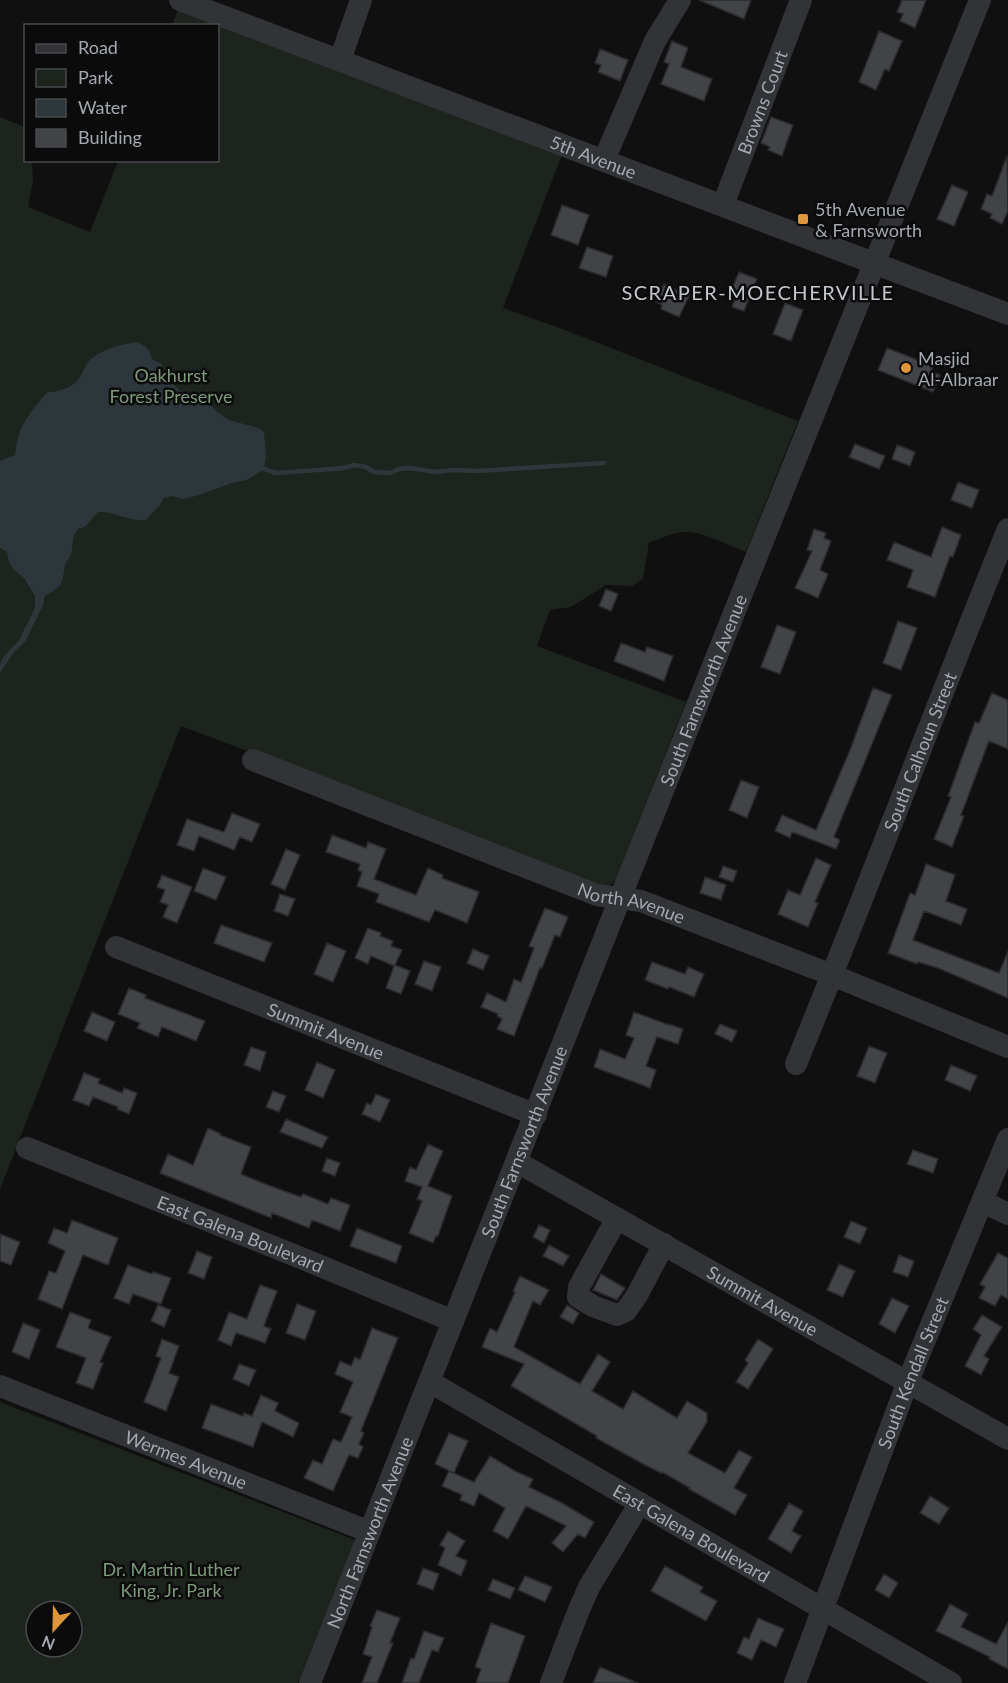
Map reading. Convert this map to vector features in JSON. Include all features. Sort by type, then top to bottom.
[{"type":"street","name":"5th Avenue","points":[[180,0],[1008,314]]},
{"type":"street","points":[[340,60],[361,0]]},
{"type":"street","points":[[604,160],[655,41],[680,0]]},
{"type":"street","name":"Browns Court","points":[[723,205],[801,0]]},
{"type":"street","name":"South Farnsworth Avenue","points":[[430,1382],[620,898],[980,0]]},
{"type":"street","name":"South Calhoun Street","points":[[796,1064],[1008,529]]},
{"type":"street","name":"North Avenue","points":[[253,760],[597,895],[641,901],[832,975],[1008,1047]]},
{"type":"street","name":"Summit Avenue","points":[[116,946],[536,1115]]},
{"type":"street","name":"South Kendall Street","points":[[795,1683],[908,1381],[1008,1139]]},
{"type":"street","name":"East Galena Boulevard","points":[[27,1148],[453,1321]]},
{"type":"street","name":"Summit Avenue","points":[[518,1161],[1008,1439]]},
{"type":"street","points":[[983,1202],[1008,1214]]},
{"type":"street","points":[[617,1218],[579,1287],[578,1297],[593,1306],[617,1315],[626,1311],[638,1295],[664,1244]]},
{"type":"street","name":"East Galena Boulevard","points":[[430,1382],[951,1683]]},
{"type":"street","name":"North Farnsworth Avenue","points":[[310,1683],[430,1382]]},
{"type":"street","name":"Wermes Avenue","points":[[0,1386],[370,1532]]},
{"type":"street","points":[[551,1683],[590,1587],[640,1503]]},
{"type":"green space","name":"Oakhurst Forest Preserve","points":[[179,7],[563,152],[503,308],[798,421],[746,552],[697,533],[673,534],[649,542],[643,579],[632,586],[606,585],[571,607],[550,610],[537,646],[686,702],[618,875],[607,887],[181,726],[0,1189],[0,117],[24,127],[24,162],[32,162],[33,181],[28,207],[90,232],[118,162],[219,162],[219,24],[172,24]]},
{"type":"green space","name":"Dr. Martin Luther King, Jr. Park","points":[[0,1402],[355,1540],[298,1683],[0,1683]]},
{"type":"water","points":[[136,342],[147,348],[152,359],[162,364],[162,372],[179,390],[209,403],[229,420],[259,428],[264,432],[266,457],[264,469],[247,480],[196,496],[182,499],[173,496],[164,498],[146,520],[98,512],[85,527],[78,529],[74,535],[71,555],[65,564],[60,586],[44,597],[44,603],[25,642],[14,652],[0,673],[0,664],[4,656],[19,640],[35,608],[35,596],[24,578],[14,570],[7,552],[0,548],[0,461],[15,455],[17,441],[25,421],[48,392],[72,386],[79,379],[89,361],[96,355]]},
{"type":"building","points":[[699,0],[751,0],[744,19]]},
{"type":"building","points":[[902,0],[926,0],[915,28],[900,21],[903,14],[897,12]]},
{"type":"building","points":[[879,31],[902,41],[889,71],[885,69],[876,90],[859,82]]},
{"type":"building","points":[[672,41],[688,48],[681,67],[712,79],[704,101],[661,84],[669,64],[664,62]]},
{"type":"building","points":[[600,49],[628,60],[620,81],[598,72],[601,65],[595,63]]},
{"type":"building","points":[[771,117],[793,125],[782,156],[768,150],[770,147],[761,143]]},
{"type":"building","points":[[1007,156],[1008,211],[1002,224],[990,218],[992,214],[981,209],[987,194],[992,196]]},
{"type":"building","points":[[952,185],[968,192],[954,226],[937,219]]},
{"type":"building","points":[[562,205],[589,215],[578,245],[551,235]]},
{"type":"building","points":[[587,247],[613,256],[606,277],[579,268]]},
{"type":"building","points":[[739,272],[757,279],[744,311],[732,307],[737,294],[731,291]]},
{"type":"building","points":[[664,284],[689,296],[679,317],[661,309],[662,305],[656,302]]},
{"type":"building","points":[[785,303],[803,310],[791,341],[773,334]]},
{"type":"building","name":"Masjid Al-Albraar","points":[[887,348],[933,366],[931,371],[940,375],[933,392],[878,370]]},
{"type":"building","points":[[855,444],[885,456],[879,469],[849,457]]},
{"type":"building","points":[[897,445],[915,452],[910,466],[892,459]]},
{"type":"building","points":[[958,482],[979,490],[972,508],[951,500]]},
{"type":"building","points":[[942,527],[961,535],[953,557],[950,556],[935,597],[907,587],[913,570],[887,560],[894,542],[931,557]]},
{"type":"building","points":[[814,529],[826,533],[824,538],[831,541],[820,570],[828,574],[818,598],[795,588],[812,551],[807,550]]},
{"type":"building","points":[[606,589],[618,594],[611,611],[599,606]]},
{"type":"building","points":[[898,621],[917,628],[901,670],[883,663]]},
{"type":"building","points":[[777,625],[796,632],[780,674],[761,667]]},
{"type":"building","points":[[621,643],[645,652],[647,647],[673,656],[664,681],[614,661]]},
{"type":"building","points":[[873,688],[892,695],[834,837],[840,840],[836,849],[792,832],[790,838],[775,831],[782,815],[816,830]]},
{"type":"building","points":[[992,693],[1008,700],[1008,749],[989,741],[961,815],[964,816],[952,847],[934,839],[951,797],[948,796],[975,722],[979,723]]},
{"type":"building","points":[[741,780],[759,787],[747,818],[729,810]]},
{"type":"building","points":[[232,813],[260,824],[252,842],[240,837],[234,850],[199,836],[194,851],[177,845],[187,819],[224,832]]},
{"type":"building","points":[[332,835],[366,848],[368,842],[386,849],[374,879],[416,895],[428,868],[443,875],[442,878],[479,892],[467,923],[435,910],[429,922],[376,902],[379,894],[357,886],[362,872],[358,870],[360,864],[326,852]]},
{"type":"building","points":[[286,849],[300,855],[285,890],[271,884]]},
{"type":"building","points":[[816,858],[831,865],[815,902],[818,903],[808,927],[778,914],[788,890],[800,895]]},
{"type":"building","points":[[926,864],[955,875],[946,901],[967,909],[961,925],[924,911],[913,940],[999,973],[1008,951],[1008,998],[938,968],[918,962],[917,964],[888,953],[910,893],[915,895]]},
{"type":"building","points":[[723,866],[737,871],[733,882],[719,877]]},
{"type":"building","points":[[203,868],[226,877],[216,900],[194,891]]},
{"type":"building","points":[[162,875],[192,887],[177,923],[163,917],[168,905],[160,902],[165,890],[157,887]]},
{"type":"building","points":[[705,877],[726,885],[721,900],[700,893]]},
{"type":"building","points":[[280,894],[295,899],[288,916],[274,911]]},
{"type":"building","points":[[545,908],[568,917],[560,937],[555,935],[542,968],[540,968],[514,1036],[497,1029],[502,1019],[497,1016],[498,1014],[481,1007],[487,993],[506,1002],[514,979],[521,982],[534,948],[529,946]]},
{"type":"building","points":[[221,925],[272,943],[264,962],[214,943]]},
{"type":"building","points":[[368,928],[381,933],[380,936],[393,941],[391,946],[402,950],[395,965],[410,971],[401,994],[386,988],[394,966],[371,956],[368,964],[355,958]]},
{"type":"building","points":[[327,943],[346,951],[333,982],[314,974]]},
{"type":"building","points":[[473,949],[489,956],[483,970],[467,963]]},
{"type":"building","points":[[424,961],[441,967],[432,991],[415,984]]},
{"type":"building","points":[[652,962],[685,974],[688,967],[704,974],[694,997],[645,980]]},
{"type":"building","points":[[129,988],[146,995],[145,998],[205,1021],[196,1041],[162,1027],[158,1037],[137,1028],[140,1023],[118,1014]]},
{"type":"building","points":[[92,1012],[115,1022],[107,1041],[84,1031]]},
{"type":"building","points":[[634,1012],[683,1029],[678,1044],[657,1037],[646,1066],[656,1070],[650,1088],[594,1067],[600,1049],[625,1059],[634,1038],[626,1035]]},
{"type":"building","points":[[720,1024],[737,1031],[732,1042],[715,1034]]},
{"type":"building","points":[[869,1046],[887,1053],[875,1083],[857,1076]]},
{"type":"building","points":[[251,1047],[266,1052],[260,1071],[244,1065]]},
{"type":"building","points":[[317,1062],[335,1070],[323,1098],[305,1090]]},
{"type":"building","points":[[951,1065],[977,1076],[970,1091],[945,1080]]},
{"type":"building","points":[[84,1073],[100,1079],[98,1083],[122,1093],[124,1088],[137,1093],[129,1114],[93,1097],[89,1106],[73,1100]]},
{"type":"building","points":[[273,1091],[286,1096],[279,1112],[266,1107]]},
{"type":"building","points":[[376,1094],[390,1100],[380,1122],[362,1114],[367,1103],[371,1105]]},
{"type":"building","points":[[286,1119],[328,1137],[322,1148],[280,1132]]},
{"type":"building","points":[[208,1128],[251,1147],[241,1174],[301,1197],[303,1194],[328,1204],[331,1198],[350,1205],[340,1231],[312,1220],[309,1228],[272,1213],[271,1218],[160,1173],[168,1154],[193,1165]]},
{"type":"building","points":[[428,1144],[443,1151],[428,1186],[452,1196],[438,1236],[433,1243],[409,1233],[422,1201],[417,1199],[422,1187],[405,1181],[410,1167],[416,1170]]},
{"type":"building","points":[[913,1150],[938,1159],[933,1173],[907,1164]]},
{"type":"building","points":[[327,1158],[340,1163],[335,1176],[322,1171]]},
{"type":"building","points":[[72,1220],[118,1238],[108,1265],[83,1255],[62,1309],[38,1299],[49,1271],[56,1273],[65,1251],[48,1243],[54,1228],[67,1233]]},
{"type":"building","points":[[851,1221],[867,1228],[860,1244],[844,1237]]},
{"type":"building","points":[[539,1225],[550,1230],[544,1243],[533,1237]]},
{"type":"building","points":[[357,1228],[402,1246],[396,1263],[350,1246]]},
{"type":"building","points":[[0,1234],[20,1242],[11,1265],[0,1261]]},
{"type":"building","points":[[549,1245],[569,1256],[563,1266],[543,1256]]},
{"type":"building","points":[[197,1251],[212,1257],[204,1279],[188,1273]]},
{"type":"building","points":[[998,1253],[1008,1258],[1008,1299],[1001,1295],[995,1306],[979,1298],[985,1287],[980,1284]]},
{"type":"building","points":[[899,1255],[914,1261],[908,1277],[893,1272]]},
{"type":"building","points":[[839,1264],[855,1271],[843,1297],[827,1290]]},
{"type":"building","points":[[128,1265],[171,1278],[161,1304],[133,1294],[129,1304],[114,1298]]},
{"type":"building","points":[[601,1274],[625,1288],[617,1300],[593,1290]]},
{"type":"building","points":[[520,1276],[549,1290],[540,1305],[533,1301],[514,1347],[580,1384],[598,1354],[610,1362],[592,1391],[623,1409],[633,1391],[677,1418],[687,1401],[707,1413],[707,1422],[688,1453],[725,1473],[739,1450],[752,1457],[734,1488],[747,1495],[735,1515],[662,1472],[596,1438],[597,1436],[511,1386],[524,1364],[482,1347],[490,1328],[497,1332]]},
{"type":"building","points":[[260,1285],[277,1291],[264,1326],[271,1329],[265,1343],[236,1333],[231,1346],[218,1340],[229,1312],[247,1319]]},
{"type":"building","points":[[892,1298],[909,1306],[895,1333],[879,1324]]},
{"type":"building","points":[[297,1304],[316,1311],[305,1340],[286,1333]]},
{"type":"building","points":[[158,1305],[171,1310],[164,1327],[151,1321]]},
{"type":"building","points":[[567,1305],[579,1313],[573,1324],[560,1317]]},
{"type":"building","points":[[70,1312],[91,1320],[88,1328],[111,1337],[100,1362],[103,1363],[93,1389],[76,1383],[86,1358],[56,1347]]},
{"type":"building","points":[[982,1315],[1002,1327],[984,1356],[989,1359],[981,1375],[965,1366],[981,1335],[973,1329]]},
{"type":"building","points":[[23,1323],[40,1330],[29,1359],[12,1352]]},
{"type":"building","points":[[372,1328],[398,1338],[361,1431],[364,1433],[359,1444],[363,1447],[358,1458],[349,1455],[333,1491],[304,1478],[313,1460],[322,1464],[333,1439],[341,1442],[352,1417],[340,1412],[353,1382],[335,1374],[340,1361],[351,1366],[355,1357],[360,1360]]},
{"type":"building","points":[[162,1339],[179,1346],[169,1373],[179,1377],[166,1411],[144,1402],[161,1358],[156,1356]]},
{"type":"building","points":[[758,1339],[773,1349],[748,1389],[736,1382],[748,1363],[745,1360]]},
{"type":"building","points":[[239,1364],[256,1370],[249,1386],[233,1379]]},
{"type":"building","points":[[261,1395],[278,1403],[275,1411],[299,1423],[293,1437],[262,1422],[253,1447],[202,1428],[211,1404],[243,1416],[244,1413],[252,1416]]},
{"type":"building","points":[[449,1433],[468,1441],[454,1473],[435,1464]]},
{"type":"building","points":[[490,1456],[533,1479],[529,1487],[594,1522],[585,1538],[578,1534],[563,1552],[552,1543],[566,1526],[526,1506],[508,1539],[493,1531],[505,1508],[479,1493],[474,1506],[460,1500],[462,1495],[442,1486],[449,1471],[474,1482]]},
{"type":"building","points":[[930,1496],[949,1508],[939,1524],[920,1513]]},
{"type":"building","points":[[789,1503],[803,1511],[792,1531],[801,1536],[791,1553],[768,1539]]},
{"type":"building","points":[[448,1531],[465,1541],[456,1556],[467,1561],[461,1576],[438,1565],[445,1548],[440,1545]]},
{"type":"building","points":[[665,1566],[703,1587],[700,1592],[717,1601],[706,1621],[651,1591]]},
{"type":"building","points":[[423,1568],[439,1574],[433,1590],[417,1584]]},
{"type":"building","points":[[884,1574],[898,1583],[889,1598],[875,1590]]},
{"type":"building","points":[[525,1576],[552,1587],[545,1602],[518,1590]]},
{"type":"building","points":[[493,1579],[515,1588],[510,1599],[488,1590]]},
{"type":"building","points":[[950,1604],[968,1614],[961,1627],[996,1644],[1008,1622],[1008,1669],[989,1659],[990,1657],[936,1631]]},
{"type":"building","points":[[377,1610],[400,1618],[377,1683],[362,1683],[372,1657],[363,1654],[372,1627],[370,1626]]},
{"type":"building","points":[[758,1618],[784,1629],[776,1647],[761,1640],[752,1660],[737,1653],[744,1637],[749,1639]]},
{"type":"building","points":[[491,1623],[525,1636],[508,1683],[476,1683],[481,1669],[475,1667]]},
{"type":"building","points":[[424,1631],[444,1638],[438,1652],[432,1650],[419,1683],[402,1683],[411,1658],[414,1659]]},
{"type":"building","points":[[600,1667],[638,1683],[593,1683]]},
{"type":"waterway","points":[[264,469],[276,473],[344,468],[354,465],[366,467],[374,472],[390,473],[410,468],[436,472],[477,471],[604,463]]},
{"type":"place","name":"5th Avenue & Farnsworth","points":[[803,219]]},
{"type":"place","name":"Masjid Al-Albraar","points":[[906,368]]},
{"type":"district","name":"SCRAPER-MOECHERVILLE","points":[[758,292]]}]
